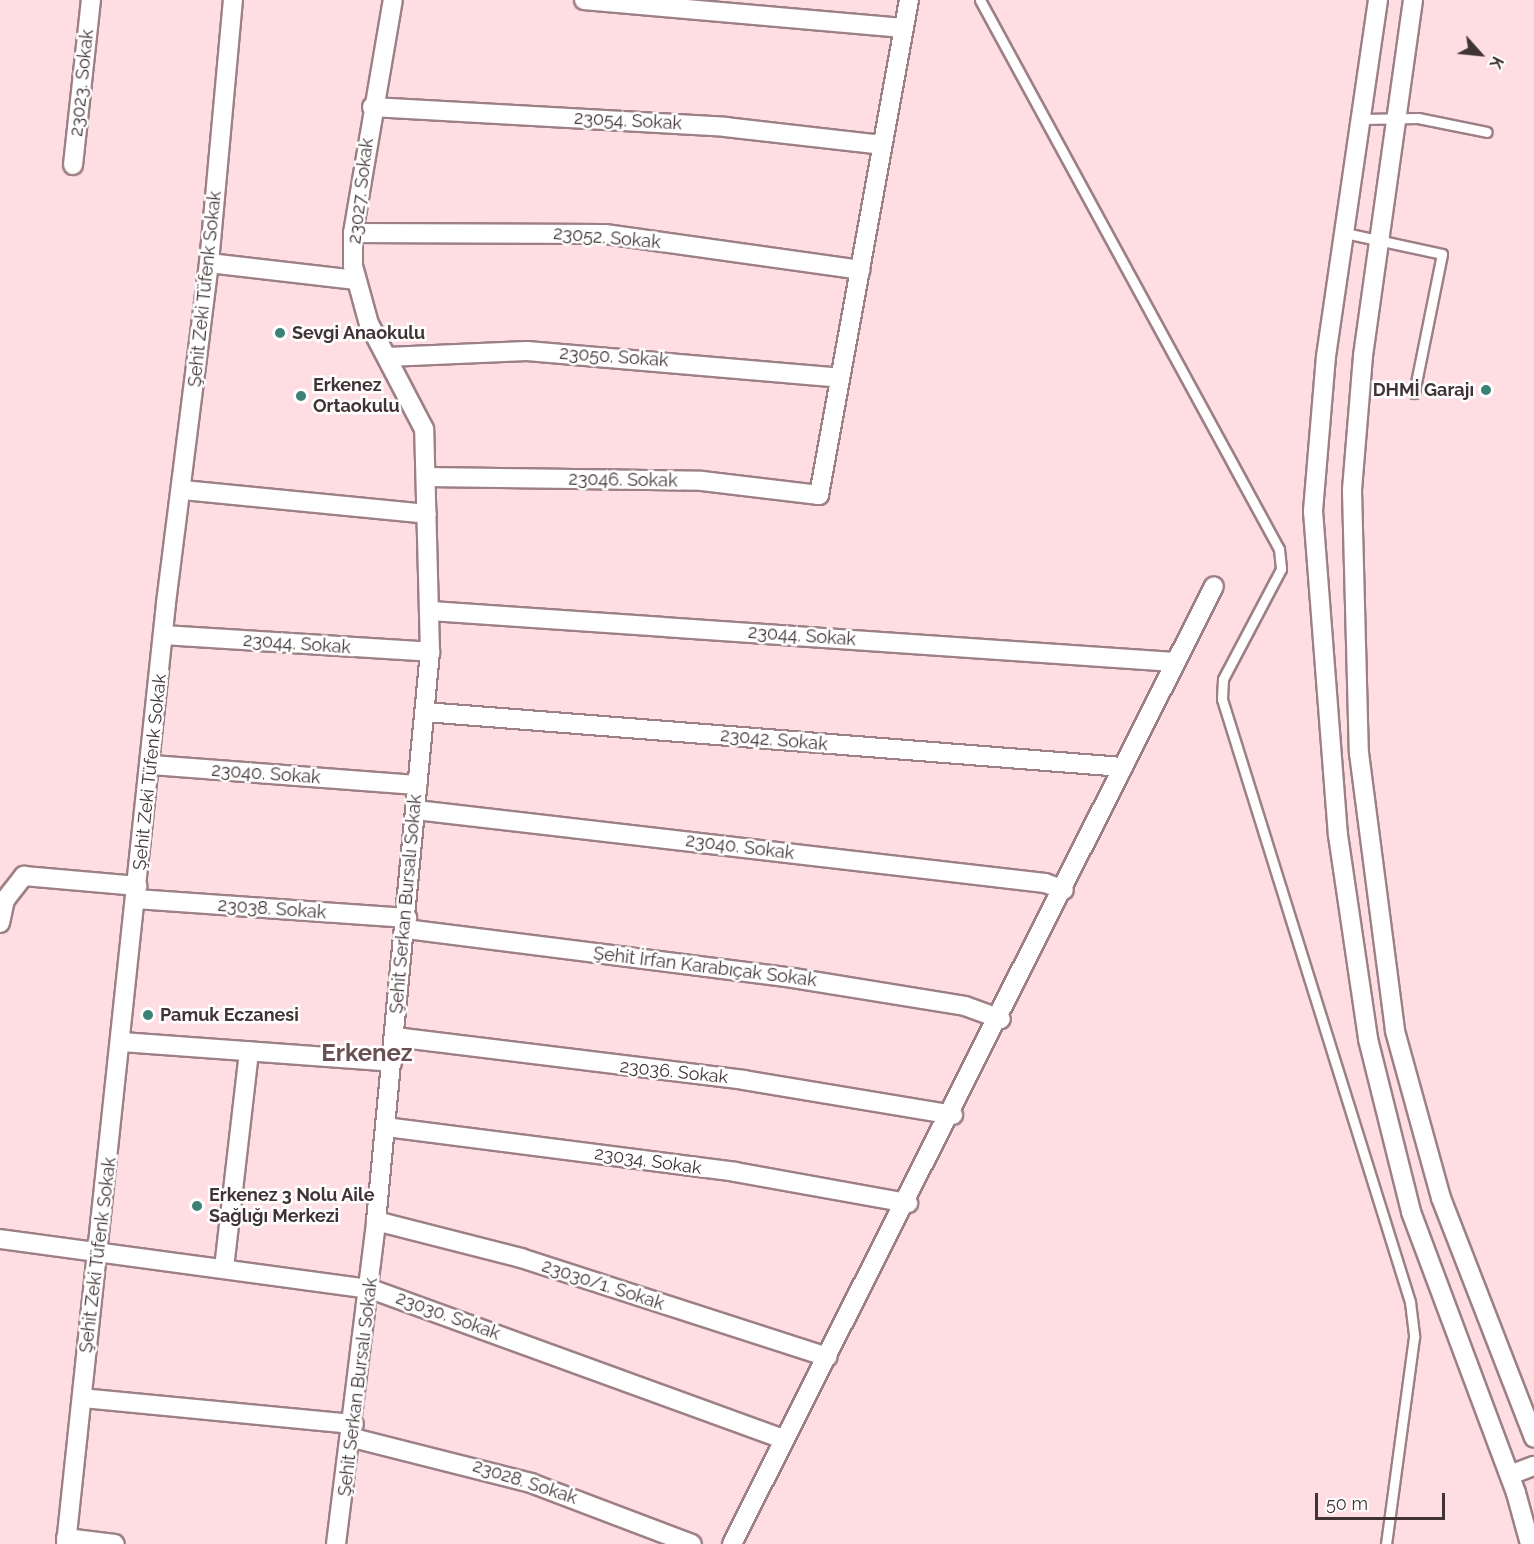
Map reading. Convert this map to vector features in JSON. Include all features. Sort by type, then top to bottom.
[{"type":"street","name":"23023. Sokak","points":[[73,165],[91,0]]},
{"type":"street","name":"Şehit Zeki Tüfenk Sokak","points":[[66,1541],[122,1042],[163,635],[183,490],[209,264],[233,0]]},
{"type":"street","name":"23027. Sokak","points":[[393,0],[372,107],[353,233],[356,280],[369,324],[424,429],[427,477]]},
{"type":"street","points":[[584,0],[903,28]]},
{"type":"street","points":[[840,378],[909,0]]},
{"type":"street","points":[[1378,0],[1363,119],[1326,356],[1313,511],[1338,835],[1368,1040],[1412,1212],[1510,1475],[1530,1544]]},
{"type":"street","points":[[1413,0],[1380,238],[1352,491],[1360,765],[1395,1031],[1441,1198],[1534,1438]]},
{"type":"street","name":"23054. Sokak","points":[[372,107],[724,127],[882,146]]},
{"type":"street","name":"23052. Sokak","points":[[353,233],[605,234],[860,270]]},
{"type":"street","points":[[209,264],[356,280]]},
{"type":"street","name":"23050. Sokak","points":[[387,357],[527,351],[840,378]]},
{"type":"street","name":"23046. Sokak","points":[[427,477],[702,481],[819,495],[840,378]]},
{"type":"street","name":"Şehit Serkan Bursalı Sokak","points":[[336,1544],[354,1431],[407,924],[430,652],[427,477]]},
{"type":"street","points":[[183,490],[427,514]]},
{"type":"street","points":[[732,1544],[784,1438],[953,1115],[1174,662],[1214,586]]},
{"type":"street","name":"23044. Sokak","points":[[430,612],[1174,662]]},
{"type":"street","name":"23044. Sokak","points":[[163,635],[430,652]]},
{"type":"street","name":"23042. Sokak","points":[[425,712],[1123,767]]},
{"type":"street","name":"23040. Sokak","points":[[151,765],[417,785]]},
{"type":"street","name":"23040. Sokak","points":[[416,810],[1046,883],[1064,890]]},
{"type":"street","name":"23038. Sokak","points":[[0,923],[5,900],[24,876],[137,893],[407,924]]},
{"type":"street","name":"Şehit İrfan Karabıçak Sokak","points":[[407,924],[793,978],[965,1006],[1001,1019]]},
{"type":"street","name":"23036. Sokak","points":[[395,1036],[744,1080],[953,1115]]},
{"type":"street","points":[[122,1042],[392,1062]]},
{"type":"street","points":[[224,1268],[249,1051]]},
{"type":"street","name":"23034. Sokak","points":[[386,1127],[735,1172],[908,1203]]},
{"type":"street","name":"23030/1. Sokak","points":[[376,1221],[521,1258],[827,1357]]},
{"type":"street","name":"23030. Sokak","points":[[0,1239],[369,1289],[784,1438]]},
{"type":"street","name":"23028. Sokak","points":[[82,1398],[354,1431],[531,1483],[692,1544]]},
{"type":"street","points":[[1510,1475],[1534,1466]]},
{"type":"street","points":[[66,1541],[116,1544]]},
{"type":"lane","points":[[980,0],[1279,549],[1281,569],[1223,679],[1222,699],[1410,1302],[1414,1337],[1386,1544]]},
{"type":"lane","points":[[1363,119],[1397,118],[1487,132]]},
{"type":"lane","points":[[1345,233],[1380,238],[1442,254],[1414,393]]},
{"type":"place","name":"Sevgi Anaokulu","points":[[280,333]]},
{"type":"place","name":"DHMİ Garajı","points":[[1486,390]]},
{"type":"place","name":"Erkenez Ortaokulu","points":[[301,396]]},
{"type":"place","name":"Pamuk Eczanesi","points":[[148,1015]]},
{"type":"place","name":"Erkenez 3 Nolu Aile Sağlığı Merkezi","points":[[197,1206]]},
{"type":"district","name":"Erkenez","points":[[367,1053]]}]
